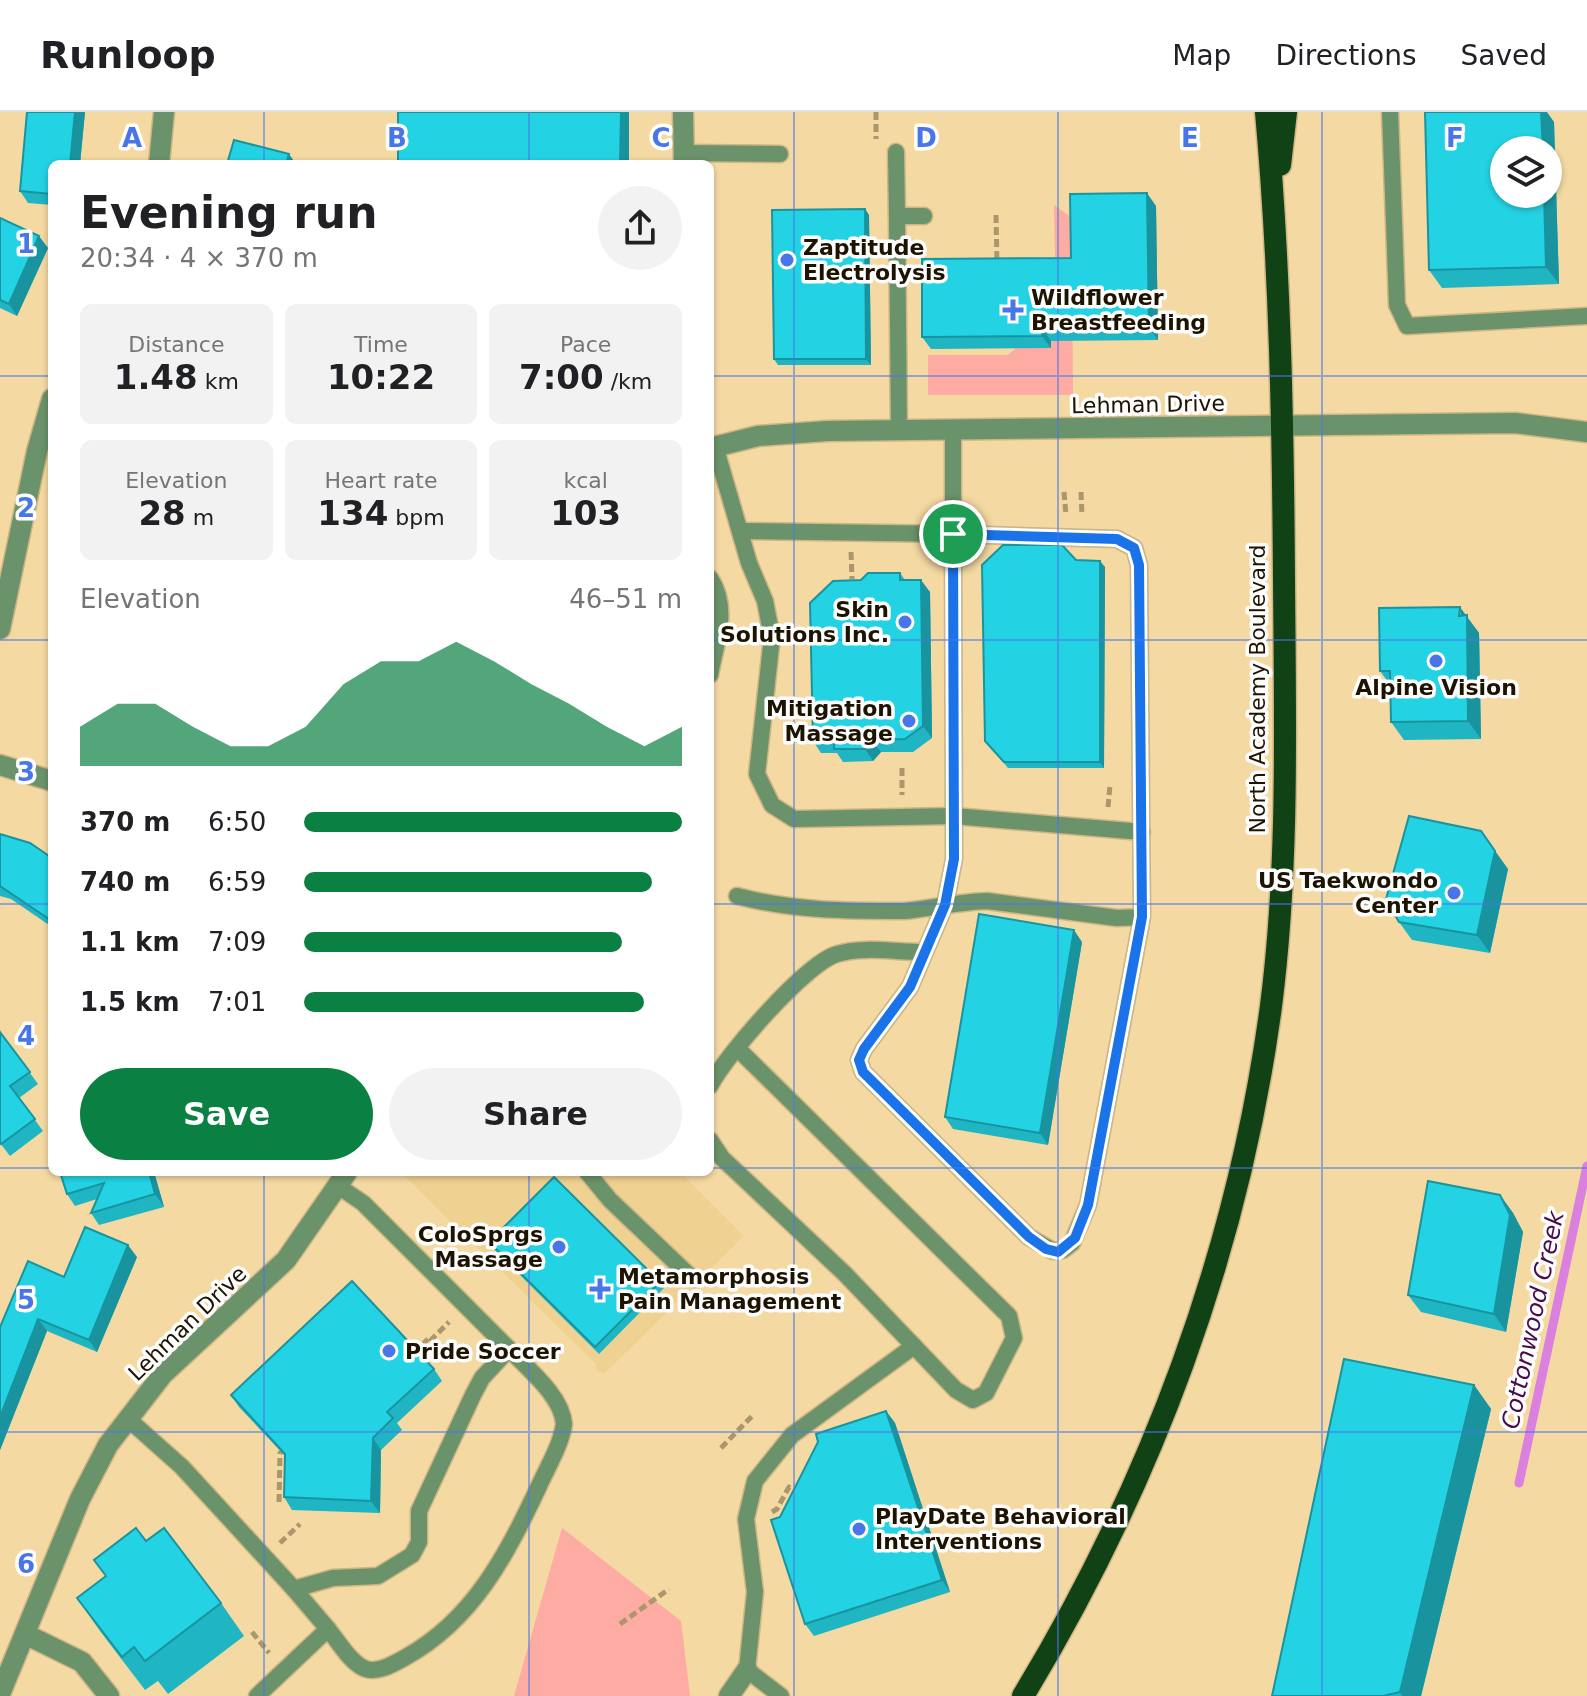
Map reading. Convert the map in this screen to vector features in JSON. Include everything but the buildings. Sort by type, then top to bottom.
[{"type":"highway","name":"North Academy Boulevard","points":[[1023,1696],[1103,1557],[1180,1377],[1215,1268],[1252,1122],[1271,1003],[1282,863],[1282,426],[1275,210],[1266,112]]},
{"type":"highway","name":"North Academy Boulevard","points":[[1275,210],[1286,112]]},
{"type":"street","points":[[159,160],[164,112]]},
{"type":"street","points":[[683,112],[684,159]]},
{"type":"street","points":[[0,629],[37,451],[48,413]]},
{"type":"street","name":"Lehman Drive","points":[[714,441],[793,432],[1515,423],[1587,432]]},
{"type":"street","points":[[0,765],[48,780]]},
{"type":"street","name":"Lehman Drive","points":[[0,1694],[80,1499],[108,1445],[181,1355],[286,1260],[343,1179]]},
{"type":"street","points":[[25,1634],[82,1662],[109,1696]]},
{"type":"street","points":[[729,1696],[747,1670]]},
{"type":"lane","points":[[1390,112],[1397,305],[1407,326],[1587,316]]},
{"type":"lane","points":[[896,152],[899,431]]},
{"type":"lane","points":[[684,159],[780,154]]},
{"type":"lane","points":[[897,216],[924,216]]},
{"type":"lane","points":[[742,531],[953,534],[1117,539],[1134,548],[1139,565],[1142,917],[1088,1205],[1075,1238],[1058,1252],[1046,1249],[1029,1237],[863,1072],[861,1054],[904,998],[945,905],[954,859],[953,534],[953,430]]},
{"type":"lane","points":[[714,447],[772,637],[757,768],[772,805],[794,819],[954,816],[1142,832]]},
{"type":"lane","points":[[714,586],[721,599],[722,612],[714,654]]},
{"type":"lane","points":[[737,896],[792,909],[818,911],[905,911],[987,901],[1117,918],[1142,917]]},
{"type":"lane","points":[[714,1080],[737,1048],[827,958],[855,950],[922,952]]},
{"type":"lane","points":[[714,1146],[722,1158],[956,1390],[973,1400],[986,1393],[1012,1345],[1014,1326],[1009,1316],[737,1048]]},
{"type":"lane","points":[[590,1176],[610,1200],[693,1279]]},
{"type":"lane","points":[[127,1418],[182,1467],[294,1589],[358,1665],[369,1670],[388,1666],[448,1628],[465,1613],[494,1572],[530,1506],[564,1424],[562,1411],[509,1349],[363,1203],[343,1179]]},
{"type":"lane","points":[[781,1696],[747,1670],[755,1592],[746,1519],[755,1481],[786,1439],[914,1346]]},
{"type":"lane","points":[[294,1589],[333,1578],[378,1576],[412,1555],[419,1542],[419,1511],[473,1395],[487,1372],[509,1349]]},
{"type":"lane","points":[[257,1696],[328,1629]]},
{"type":"path","points":[[876,112],[876,153]]},
{"type":"path","points":[[996,215],[997,265]]},
{"type":"path","points":[[415,1352],[428,1339]]},
{"type":"path","points":[[721,1448],[752,1416]]},
{"type":"path","points":[[279,1502],[280,1453],[291,1443]]},
{"type":"path","points":[[772,1512],[777,1509],[789,1487],[795,1491],[785,1514]]},
{"type":"path","points":[[797,1505],[802,1494]]},
{"type":"path","points":[[620,1624],[669,1589]]},
{"type":"shaded area","points":[[1054,205],[1071,217],[1072,260],[1055,260]]},
{"type":"shaded area","points":[[1072,268],[1073,395],[928,395],[928,355],[1008,355],[1015,349],[1050,271]]},
{"type":"shaded area","points":[[404,1176],[684,1176],[744,1236],[605,1373],[597,1372],[596,1364]]},
{"type":"shaded area","points":[[562,1528],[681,1621],[690,1696],[514,1696]]},
{"type":"waterway","name":"Cottonwood Creek","points":[[1519,1483],[1587,1166]]},
{"type":"place","name":"Zaptitude Electrolysis","points":[[787,260]]},
{"type":"place","name":"Wildflower Breastfeeding","points":[[1013,310]]},
{"type":"place","name":"Skin Solutions Inc.","points":[[905,622]]},
{"type":"place","name":"Alpine Vision","points":[[1436,661]]},
{"type":"place","name":"Mitigation Massage","points":[[909,721]]},
{"type":"place","name":"US Taekwondo Center","points":[[1454,893]]},
{"type":"place","name":"ColoSprgs Massage","points":[[559,1247]]},
{"type":"place","name":"Metamorphosis Pain Management","points":[[600,1289]]},
{"type":"place","name":"Pride Soccer","points":[[389,1351]]},
{"type":"place","name":"PlayDate Behavioral Interventions","points":[[859,1529]]},
{"type":"route","points":[[953,534],[1117,539],[1134,548],[1139,565],[1142,917],[1088,1205],[1075,1238],[1058,1252],[1038,1245],[1029,1237],[863,1072],[859,1060],[910,987],[928,938],[945,905],[954,859],[953,534]]}]
